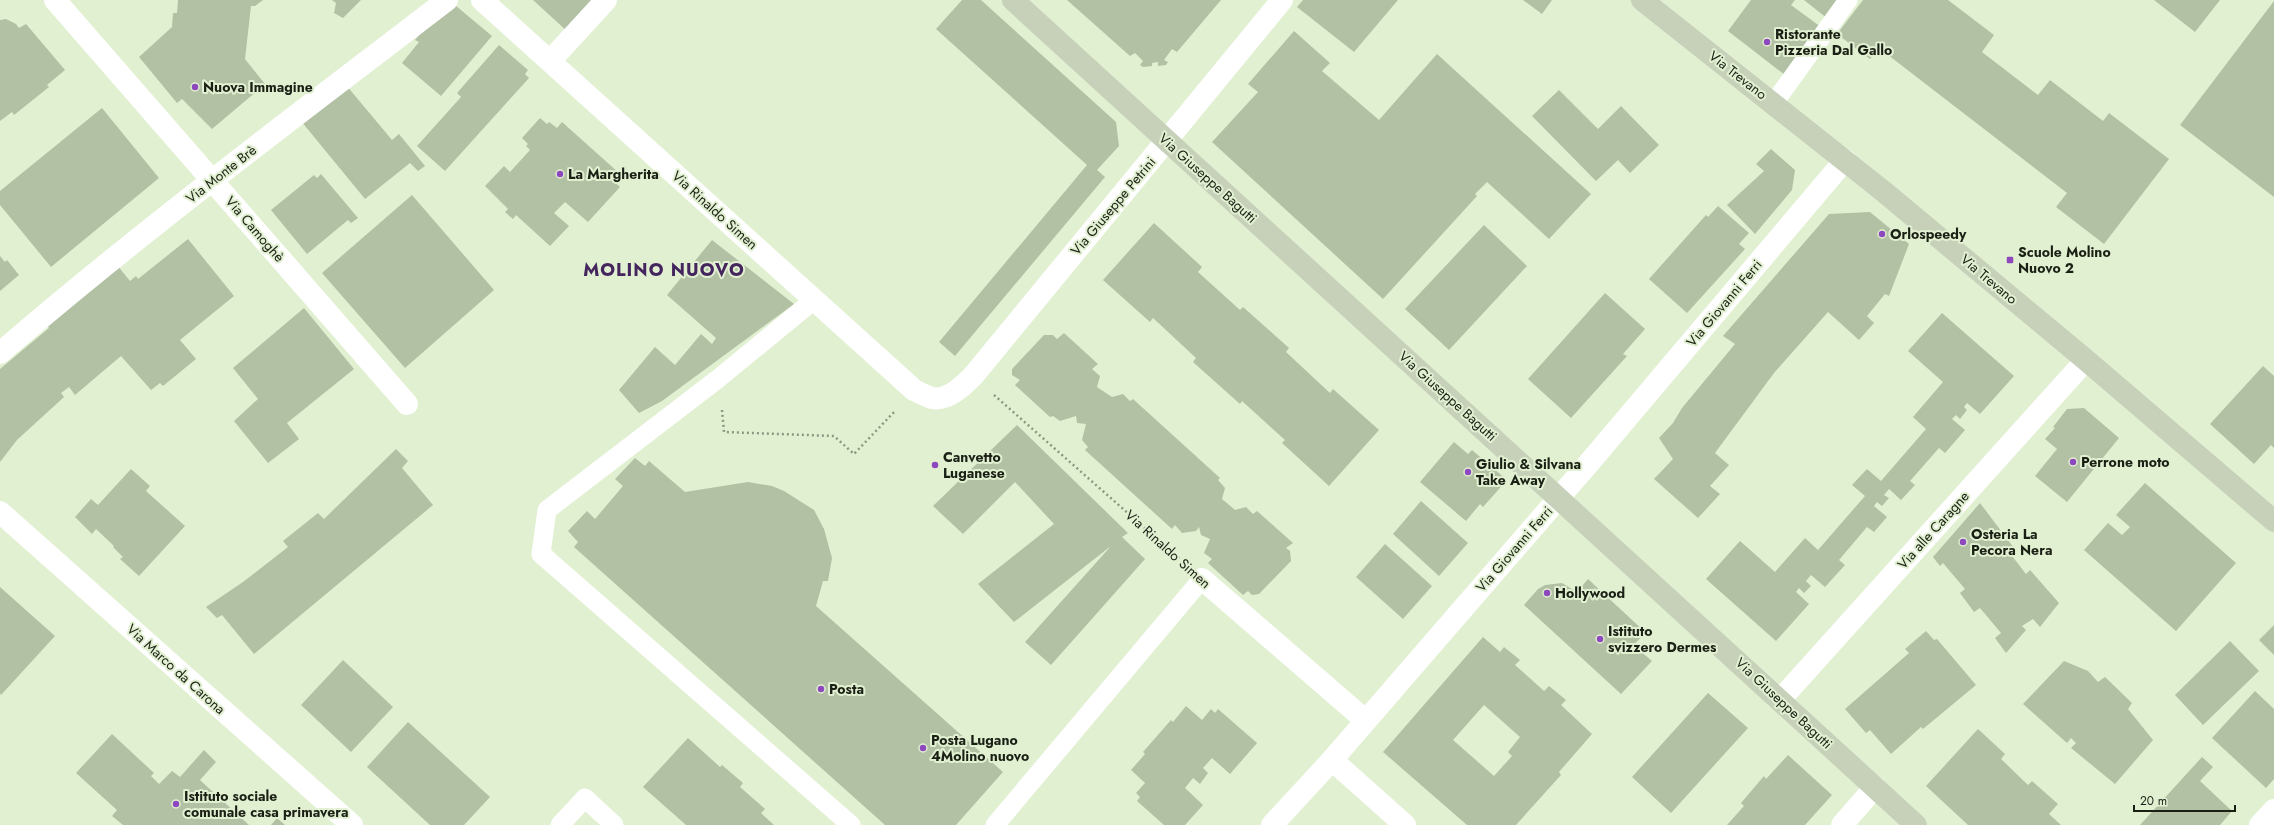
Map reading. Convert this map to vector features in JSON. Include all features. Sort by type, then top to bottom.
[{"type":"main road","name":"Via Giuseppe Bagutti","points":[[1014,0],[1916,825]]},
{"type":"main road","name":"Via Trevano","points":[[1642,0],[1845,160],[2086,360],[2274,522]]},
{"type":"street","name":"Via Camoghè","points":[[55,0],[407,404]]},
{"type":"street","name":"Via Monte Brè","points":[[0,353],[52,308],[212,180],[447,0]]},
{"type":"street","name":"Via Rinaldo Simen","points":[[482,0],[551,60],[814,300],[924,394]]},
{"type":"street","points":[[551,60],[606,0]]},
{"type":"street","name":"Via Giuseppe Petrini","points":[[924,394],[951,394],[963,387],[973,376],[1282,0]]},
{"type":"street","name":"Via Giovanni Ferri","points":[[1272,825],[1332,760],[1365,720],[1559,498],[1845,160]]},
{"type":"street","name":"Via alle Caragne","points":[[1780,700],[2086,360]]},
{"type":"street","name":"Via Marco da Carona","points":[[0,512],[352,825]]},
{"type":"street","name":"Via Rinaldo Simen","points":[[1202,579],[1365,720]]},
{"type":"street","points":[[1332,760],[1405,825]]},
{"type":"street","points":[[1842,825],[1875,787]]},
{"type":"street","points":[[2260,825],[2274,810]]},
{"type":"lane","points":[[1774,103],[1848,0]]},
{"type":"lane","points":[[814,300],[718,378],[548,510],[541,554],[851,825]]},
{"type":"lane","points":[[995,825],[1202,579]]},
{"type":"lane","points":[[560,825],[584,798],[614,825]]},
{"type":"path","name":"Via Rinaldo Simen","points":[[973,376],[1202,579]]},
{"type":"path","points":[[718,378],[724,432],[834,436],[854,454],[924,394]]},
{"type":"building","points":[[178,0],[263,0],[255,6],[251,6],[245,59],[265,84],[212,129],[182,99],[177,103],[139,57],[172,27],[173,13],[177,13]]},
{"type":"building","points":[[332,0],[361,0],[343,18],[334,13],[336,3]]},
{"type":"building","points":[[449,0],[492,36],[441,96],[402,63],[419,42],[415,40]]},
{"type":"building","points":[[533,0],[597,0],[568,32]]},
{"type":"building","points":[[962,0],[981,0],[1116,122],[1119,146],[1097,170],[1105,177],[955,356],[939,342],[1087,165],[936,29]]},
{"type":"building","points":[[1067,0],[1221,0],[1177,52],[1172,49],[1164,60],[1168,62],[1166,65],[1158,66],[1158,62],[1152,63],[1152,66],[1143,67],[1140,65],[1143,61],[1135,53],[1130,56]]},
{"type":"building","points":[[1303,0],[1398,0],[1354,52],[1297,7]]},
{"type":"building","points":[[1523,0],[1552,0],[1542,14]]},
{"type":"building","points":[[1751,0],[1795,0],[1791,5],[1821,27],[1785,75],[1728,31]]},
{"type":"building","points":[[1804,0],[1844,0],[1828,19]]},
{"type":"building","points":[[1863,0],[1948,0],[1994,35],[1982,52],[2038,95],[2050,80],[2103,121],[2109,113],[2169,159],[2104,244],[2056,207],[2067,193],[1879,48],[1870,59],[1837,34]]},
{"type":"building","points":[[2154,0],[2220,0],[2195,32]]},
{"type":"building","points":[[2274,1],[2274,197],[2180,125]]},
{"type":"building","points":[[6,19],[16,24],[19,28],[26,24],[65,70],[47,85],[49,87],[14,115],[12,112],[0,121],[0,20]]},
{"type":"building","points":[[1294,31],[1330,63],[1322,71],[1379,120],[1437,54],[1591,194],[1549,239],[1487,182],[1475,194],[1477,196],[1383,299],[1212,142],[1258,92],[1248,84]]},
{"type":"building","points":[[499,45],[528,70],[525,74],[529,78],[445,171],[417,146],[461,97],[457,93]]},
{"type":"building","points":[[346,85],[392,140],[399,134],[425,166],[418,171],[410,163],[365,199],[301,121]]},
{"type":"building","points":[[1559,90],[1598,129],[1621,106],[1659,145],[1630,173],[1618,160],[1596,181],[1532,116]]},
{"type":"building","points":[[102,108],[159,178],[51,267],[0,205],[0,191]]},
{"type":"building","points":[[540,118],[547,124],[549,122],[557,128],[562,122],[619,173],[612,180],[620,187],[588,222],[565,202],[554,213],[569,226],[550,246],[516,215],[513,219],[505,212],[508,209],[485,186],[504,166],[510,172],[530,150],[526,146],[528,144],[522,138]]},
{"type":"building","points":[[1771,149],[1795,170],[1792,190],[1755,234],[1727,205],[1764,171],[1756,164]]},
{"type":"building","points":[[321,174],[358,218],[351,223],[348,220],[307,254],[271,210],[314,175],[317,178]]},
{"type":"building","points":[[412,195],[494,290],[405,368],[322,273]]},
{"type":"building","points":[[1718,206],[1749,233],[1739,244],[1745,249],[1687,313],[1649,279],[1706,215],[1708,217]]},
{"type":"building","points":[[1870,212],[1909,244],[1889,296],[1885,294],[1867,316],[1874,323],[1859,340],[1828,312],[1774,373],[1715,453],[1729,465],[1710,486],[1720,494],[1698,518],[1654,479],[1673,459],[1659,438],[1673,423],[1682,408],[1735,344],[1723,336],[1829,214]]},
{"type":"building","points":[[1154,223],[1202,267],[1198,272],[1240,310],[1243,307],[1289,348],[1286,352],[1330,393],[1333,389],[1379,430],[1329,486],[1282,443],[1285,440],[1242,401],[1240,404],[1193,362],[1196,358],[1153,318],[1150,322],[1103,280]]},
{"type":"building","points":[[1484,225],[1527,266],[1449,350],[1405,309]]},
{"type":"building","points":[[188,239],[234,296],[180,340],[196,359],[163,386],[160,383],[151,390],[121,356],[75,395],[69,387],[61,393],[64,397],[17,440],[0,462],[0,369],[49,328],[45,322],[113,260],[130,281],[136,276],[138,279]]},
{"type":"building","points":[[712,240],[794,304],[662,401],[639,413],[619,390],[655,347],[675,365],[701,334],[712,344],[716,338],[667,295]]},
{"type":"building","points":[[0,256],[5,262],[7,260],[19,275],[0,291]]},
{"type":"building","points":[[1605,293],[1645,329],[1623,354],[1627,356],[1571,418],[1528,379]]},
{"type":"building","points":[[304,308],[354,369],[287,423],[299,439],[268,463],[234,421],[258,399],[233,368]]},
{"type":"building","points":[[1942,313],[2014,376],[1980,414],[1967,403],[1964,407],[1967,410],[1960,419],[1956,415],[1952,419],[1965,430],[1945,453],[1939,448],[1910,481],[1915,485],[1901,500],[1889,489],[1884,495],[1889,498],[1882,506],[1877,502],[1874,506],[1887,517],[1874,532],[1867,527],[1839,560],[1845,565],[1825,587],[1811,575],[1806,581],[1811,586],[1804,593],[1799,588],[1796,592],[1809,604],[1776,641],[1706,579],[1740,541],[1775,572],[1805,538],[1818,550],[1865,496],[1852,485],[1867,469],[1881,481],[1926,429],[1913,417],[1943,382],[1908,351]]},
{"type":"building","points":[[1064,333],[1098,364],[1092,369],[1100,376],[1097,387],[1112,397],[1123,394],[1130,401],[1133,399],[1220,478],[1218,480],[1225,488],[1222,499],[1235,510],[1246,507],[1253,514],[1257,511],[1293,543],[1286,548],[1290,551],[1291,561],[1259,594],[1252,595],[1248,591],[1243,595],[1208,563],[1212,559],[1204,553],[1210,539],[1201,535],[1199,527],[1196,531],[1182,533],[1175,525],[1172,529],[1085,450],[1088,447],[1082,440],[1086,424],[1077,423],[1076,416],[1060,421],[1053,416],[1050,417],[1015,385],[1020,380],[1012,375],[1012,369],[1044,335],[1053,335],[1057,339]]},
{"type":"building","points":[[2263,366],[2274,376],[2274,448],[2271,445],[2254,464],[2210,424]]},
{"type":"building","name":"Perrone moto","points":[[2084,408],[2119,438],[2067,502],[2035,476],[2057,449],[2045,439],[2055,428],[2053,427],[2067,409]]},
{"type":"building","points":[[1017,425],[1128,533],[1122,537],[1145,559],[1051,665],[1025,642],[1111,546],[1014,622],[978,584],[1054,524],[1015,482],[963,534],[933,506]]},
{"type":"building","points":[[1454,442],[1468,454],[1472,450],[1507,480],[1483,507],[1480,504],[1466,521],[1420,482]]},
{"type":"building","points":[[396,449],[408,461],[402,468],[433,505],[254,654],[222,615],[217,618],[206,607],[243,582],[288,547],[283,541],[318,513],[324,519]]},
{"type":"building","name":"Posta","points":[[635,458],[645,466],[649,461],[685,492],[748,482],[772,486],[784,491],[814,510],[824,529],[832,558],[828,581],[823,581],[816,606],[1003,772],[956,825],[885,825],[574,547],[578,542],[568,531],[587,511],[595,519],[623,486],[615,479]]},
{"type":"building","points":[[131,469],[150,486],[146,491],[185,526],[139,576],[120,559],[123,557],[96,529],[92,534],[75,517],[91,499],[98,505]]},
{"type":"building","points":[[2145,483],[2236,563],[2176,631],[2084,550],[2108,523],[2122,535],[2130,527],[2116,515]]},
{"type":"building","points":[[1421,501],[1468,543],[1439,576],[1393,534]]},
{"type":"building","points":[[1980,503],[2014,548],[2009,552],[2026,574],[2030,570],[2059,603],[2040,627],[2033,619],[2022,626],[2026,630],[2006,653],[1995,638],[2001,633],[1980,608],[1974,612],[1960,593],[1965,589],[1943,563],[1940,566],[1933,557]]},
{"type":"building","points":[[1385,544],[1432,586],[1403,619],[1356,577]]},
{"type":"building","name":"Istituto svizzero Dermes","points":[[1588,579],[1646,633],[1633,645],[1652,661],[1621,694],[1524,605],[1538,589],[1545,585],[1562,583],[1577,592]]},
{"type":"building","points":[[0,587],[55,636],[1,695],[0,693]]},
{"type":"building","points":[[2274,625],[2274,655],[2259,640]]},
{"type":"building","points":[[1926,631],[1934,640],[1937,639],[1976,685],[1923,729],[1921,727],[1891,754],[1870,730],[1866,733],[1845,709],[1909,653],[1905,649]]},
{"type":"building","points":[[1483,637],[1500,652],[1504,647],[1520,660],[1515,665],[1544,691],[1549,686],[1566,700],[1561,705],[1592,734],[1559,772],[1561,775],[1516,825],[1467,825],[1383,752]],"holes":[[[1484,705],[1520,737],[1508,752],[1512,756],[1494,776],[1453,740]]]},
{"type":"building","points":[[2230,641],[2259,671],[2203,725],[2175,695]]},
{"type":"building","points":[[343,660],[393,707],[351,752],[301,705]]},
{"type":"building","points":[[2064,661],[2088,671],[2098,682],[2105,677],[2132,703],[2128,709],[2153,740],[2115,784],[2071,748],[2076,743],[2071,738],[2067,743],[2023,704]]},
{"type":"building","points":[[2255,691],[2274,709],[2274,779],[2266,788],[2212,738]]},
{"type":"building","points":[[1708,693],[1748,728],[1671,813],[1632,777]]},
{"type":"building","points":[[1186,706],[1202,720],[1211,709],[1215,713],[1218,709],[1257,743],[1230,774],[1212,758],[1203,768],[1208,773],[1200,784],[1193,778],[1185,788],[1203,805],[1185,825],[1164,825],[1137,801],[1140,797],[1136,793],[1145,783],[1131,770],[1145,754],[1143,752],[1171,720],[1173,722]]},
{"type":"building","points":[[408,722],[490,797],[464,825],[430,825],[367,767]]},
{"type":"building","points":[[1978,729],[2005,754],[2001,759],[2028,785],[2032,781],[2058,804],[2049,814],[2061,825],[1968,825],[1926,786]]},
{"type":"building","points":[[112,734],[154,773],[151,776],[159,784],[172,771],[180,777],[204,750],[216,762],[200,780],[249,825],[123,825],[112,816],[117,810],[76,773]]},
{"type":"building","points":[[688,738],[720,767],[722,765],[743,783],[740,787],[765,809],[761,813],[774,825],[686,825],[643,787]]},
{"type":"building","points":[[1788,755],[1832,795],[1805,825],[1727,825],[1744,806],[1741,803],[1764,776],[1766,779]]},
{"type":"building","points":[[2202,757],[2213,767],[2200,781],[2232,811],[2220,825],[2140,825]]},
{"type":"building","points":[[277,818],[285,825],[271,825]]},
{"type":"place","name":"Ristorante Pizzeria Dal Gallo","points":[[1767,42]]},
{"type":"place","name":"Nuova Immagine","points":[[195,87]]},
{"type":"place","name":"La Margherita","points":[[560,174]]},
{"type":"place","name":"Orlospeedy","points":[[1882,234]]},
{"type":"place","name":"Scuole Molino Nuovo 2","points":[[2010,260]]},
{"type":"place","name":"Perrone moto","points":[[2073,462]]},
{"type":"place","name":"Canvetto Luganese","points":[[935,465]]},
{"type":"place","name":"Giulio & Silvana Take Away","points":[[1468,472]]},
{"type":"place","name":"Osteria La Pecora Nera","points":[[1963,542]]},
{"type":"place","name":"Hollywood","points":[[1547,593]]},
{"type":"place","name":"Istituto svizzero Dermes","points":[[1600,639]]},
{"type":"place","name":"Posta","points":[[821,689]]},
{"type":"place","name":"Posta Lugano 4Molino nuovo","points":[[923,748]]},
{"type":"place","name":"Istituto sociale comunale casa primavera","points":[[176,804]]},
{"type":"district","name":"MOLINO NUOVO","points":[[664,270]]}]
